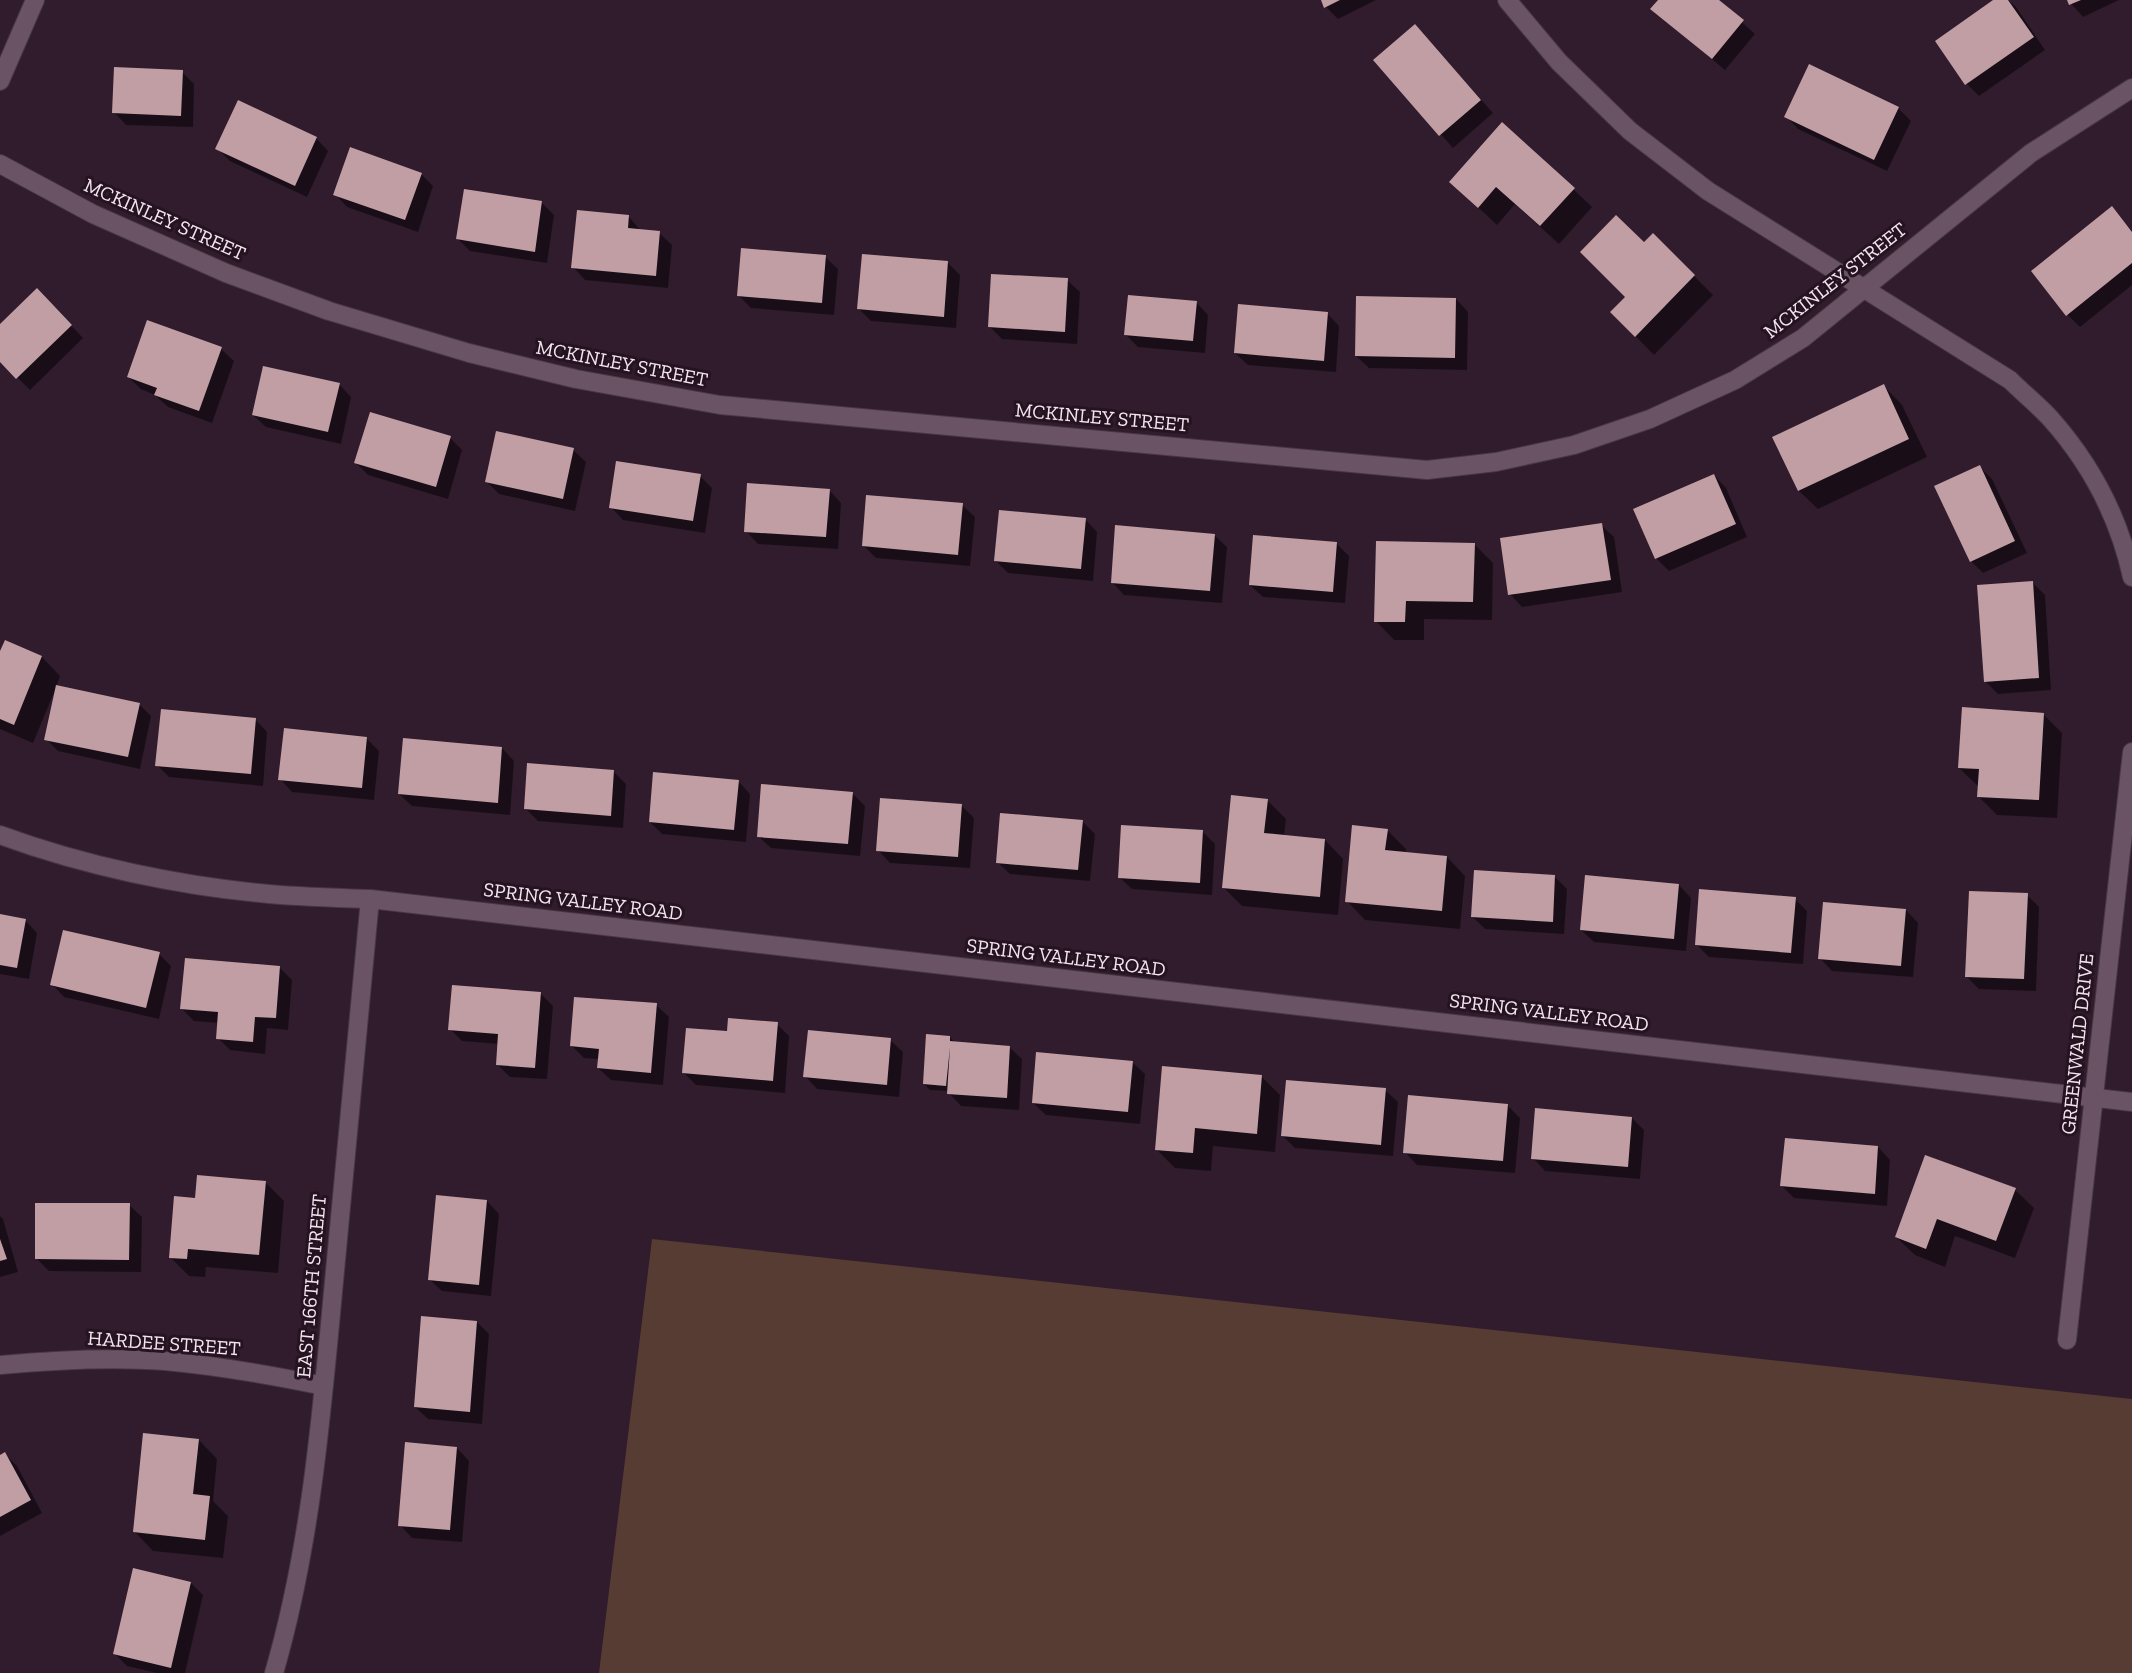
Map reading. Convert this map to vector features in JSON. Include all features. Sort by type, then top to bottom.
[{"type":"street","points":[[0,81],[36,0]]},
{"type":"street","points":[[1507,0],[1559,62],[1630,130],[1708,191],[2010,380],[2049,418],[2080,455],[2110,508],[2127,553],[2132,577]]},
{"type":"street","name":"MCKINLEY STREET","points":[[0,164],[93,213],[226,273],[329,311],[469,354],[576,379],[720,405],[1427,470],[1496,462],[1574,445],[1650,419],[1735,380],[1794,344],[2031,153],[2132,88]]},
{"type":"street","name":"GREENWALD DRIVE","points":[[2067,1340],[2132,752]]},
{"type":"street","name":"SPRING VALLEY ROAD","points":[[0,835],[88,862],[167,880],[268,894],[370,900],[2132,1102]]},
{"type":"street","name":"EAST 166TH STREET","points":[[274,1673],[285,1636],[310,1511],[370,900]]},
{"type":"street","name":"HARDEE STREET","points":[[0,1365],[66,1359],[164,1361],[244,1370],[324,1386]]},
{"type":"shaded area","points":[[652,1239],[2132,1399],[2132,1673],[599,1673]]},
{"type":"building","points":[[1321,0],[1340,0],[1324,8]]},
{"type":"building","points":[[1658,0],[1719,0],[1744,20],[1712,59],[1650,9]]},
{"type":"building","points":[[1993,0],[2008,0],[2034,37],[1965,85],[1935,41]]},
{"type":"building","points":[[2067,0],[2081,0],[2069,5]]},
{"type":"building","points":[[1415,24],[1481,100],[1439,136],[1373,60]]},
{"type":"building","points":[[1809,64],[1899,107],[1874,160],[1784,117]]},
{"type":"building","points":[[114,67],[183,70],[181,116],[112,113]]},
{"type":"building","points":[[238,100],[317,137],[295,186],[215,149]]},
{"type":"building","points":[[1502,122],[1575,188],[1540,226],[1496,187],[1478,208],[1449,182]]},
{"type":"building","points":[[350,147],[422,173],[405,220],[333,195]]},
{"type":"building","points":[[464,189],[542,201],[535,252],[456,239]]},
{"type":"building","points":[[2112,206],[2132,232],[2132,263],[2066,316],[2031,271]]},
{"type":"building","points":[[577,210],[629,215],[628,228],[660,231],[656,276],[571,268]]},
{"type":"building","points":[[1616,215],[1644,242],[1653,233],[1695,275],[1635,337],[1610,312],[1625,297],[1580,252]]},
{"type":"building","points":[[741,248],[826,255],[822,303],[737,296]]},
{"type":"building","points":[[862,254],[948,261],[944,317],[857,309]]},
{"type":"building","points":[[991,274],[1068,278],[1065,332],[988,327]]},
{"type":"building","points":[[37,288],[72,325],[16,379],[0,362],[0,324]]},
{"type":"building","points":[[1128,295],[1197,301],[1193,341],[1124,335]]},
{"type":"building","points":[[1356,296],[1456,298],[1455,358],[1355,356]]},
{"type":"building","points":[[1238,304],[1328,312],[1324,361],[1234,353]]},
{"type":"building","points":[[147,320],[222,347],[199,411],[154,395],[157,388],[127,377]]},
{"type":"building","points":[[263,366],[340,383],[328,432],[252,415]]},
{"type":"building","points":[[1884,384],[1909,439],[1798,491],[1772,437]]},
{"type":"building","points":[[370,412],[451,436],[436,487],[354,463]]},
{"type":"building","points":[[496,431],[574,448],[563,499],[485,482]]},
{"type":"building","points":[[616,461],[701,474],[693,521],[609,508]]},
{"type":"building","points":[[1980,465],[2015,541],[1970,562],[1934,486]]},
{"type":"building","points":[[1714,474],[1736,524],[1655,559],[1633,509]]},
{"type":"building","points":[[747,483],[830,489],[826,537],[744,532]]},
{"type":"building","points":[[866,495],[963,503],[958,555],[862,546]]},
{"type":"building","points":[[999,510],[1086,518],[1081,569],[994,561]]},
{"type":"building","points":[[1602,523],[1611,580],[1508,595],[1500,538]]},
{"type":"building","points":[[1115,525],[1215,534],[1210,591],[1111,583]]},
{"type":"building","points":[[1253,535],[1337,542],[1333,592],[1249,585]]},
{"type":"building","points":[[1376,541],[1475,543],[1473,602],[1406,601],[1405,622],[1374,622]]},
{"type":"building","points":[[2033,581],[2039,678],[1984,682],[1977,585]]},
{"type":"building","points":[[5,640],[42,656],[14,725],[0,719],[0,651]]},
{"type":"building","points":[[56,685],[140,703],[128,757],[44,740]]},
{"type":"building","points":[[1962,707],[2044,713],[2039,800],[1977,797],[1979,769],[1958,768]]},
{"type":"building","points":[[161,709],[256,718],[251,774],[155,766]]},
{"type":"building","points":[[284,728],[367,737],[362,788],[278,780]]},
{"type":"building","points":[[403,738],[502,747],[498,803],[398,794]]},
{"type":"building","points":[[527,763],[614,770],[611,816],[524,809]]},
{"type":"building","points":[[653,772],[739,780],[734,830],[649,822]]},
{"type":"building","points":[[761,784],[853,792],[848,844],[757,837]]},
{"type":"building","points":[[1231,795],[1268,799],[1264,833],[1325,839],[1320,897],[1222,888]]},
{"type":"building","points":[[880,798],[962,804],[958,857],[876,851]]},
{"type":"building","points":[[1000,813],[1083,820],[1078,870],[996,863]]},
{"type":"building","points":[[1121,825],[1203,830],[1200,883],[1118,878]]},
{"type":"building","points":[[1352,825],[1388,829],[1385,850],[1447,856],[1442,911],[1345,902]]},
{"type":"building","points":[[1474,870],[1555,875],[1553,922],[1471,917]]},
{"type":"building","points":[[1585,875],[1679,884],[1674,939],[1580,930]]},
{"type":"building","points":[[1699,889],[1796,897],[1791,953],[1695,945]]},
{"type":"building","points":[[1969,891],[2028,893],[2024,979],[1965,977]]},
{"type":"building","points":[[1823,902],[1906,909],[1901,966],[1818,959]]},
{"type":"building","points":[[0,914],[26,919],[17,968],[0,965]]},
{"type":"building","points":[[63,930],[160,952],[146,1008],[50,985]]},
{"type":"building","points":[[185,958],[280,966],[276,1018],[255,1017],[253,1042],[216,1039],[218,1012],[180,1009]]},
{"type":"building","points":[[452,985],[541,992],[535,1068],[496,1065],[498,1034],[448,1030]]},
{"type":"building","points":[[574,997],[657,1003],[651,1073],[597,1068],[599,1049],[570,1046]]},
{"type":"building","points":[[728,1018],[778,1022],[773,1081],[682,1073],[686,1028],[727,1031]]},
{"type":"building","points":[[808,1030],[891,1038],[887,1085],[803,1077]]},
{"type":"building","points":[[926,1034],[950,1036],[950,1041],[1010,1046],[1007,1098],[947,1094],[950,1047],[946,1086],[923,1084]]},
{"type":"building","points":[[1036,1052],[1133,1061],[1128,1112],[1032,1103]]},
{"type":"building","points":[[1162,1066],[1262,1075],[1257,1134],[1195,1128],[1193,1153],[1155,1150]]},
{"type":"building","points":[[1286,1080],[1386,1088],[1381,1145],[1281,1136]]},
{"type":"building","points":[[1408,1095],[1508,1104],[1503,1161],[1403,1153]]},
{"type":"building","points":[[1535,1108],[1632,1117],[1628,1167],[1531,1159]]},
{"type":"building","points":[[1785,1138],[1878,1146],[1875,1194],[1780,1186]]},
{"type":"building","points":[[1925,1155],[2016,1188],[1996,1241],[1937,1219],[1926,1249],[1895,1237]]},
{"type":"building","points":[[197,1175],[266,1181],[259,1255],[188,1249],[187,1259],[169,1258],[174,1196],[195,1198]]},
{"type":"building","points":[[436,1195],[487,1200],[479,1285],[428,1280]]},
{"type":"building","points":[[35,1203],[130,1203],[129,1260],[35,1259]]},
{"type":"building","points":[[0,1239],[7,1259],[0,1261]]},
{"type":"building","points":[[421,1316],[477,1321],[470,1412],[414,1407]]},
{"type":"building","points":[[143,1433],[199,1439],[193,1494],[210,1496],[205,1540],[133,1532]]},
{"type":"building","points":[[405,1442],[457,1447],[450,1530],[398,1526]]},
{"type":"building","points":[[5,1452],[31,1500],[0,1517],[0,1455]]},
{"type":"building","points":[[133,1568],[191,1582],[171,1668],[113,1654]]}]
